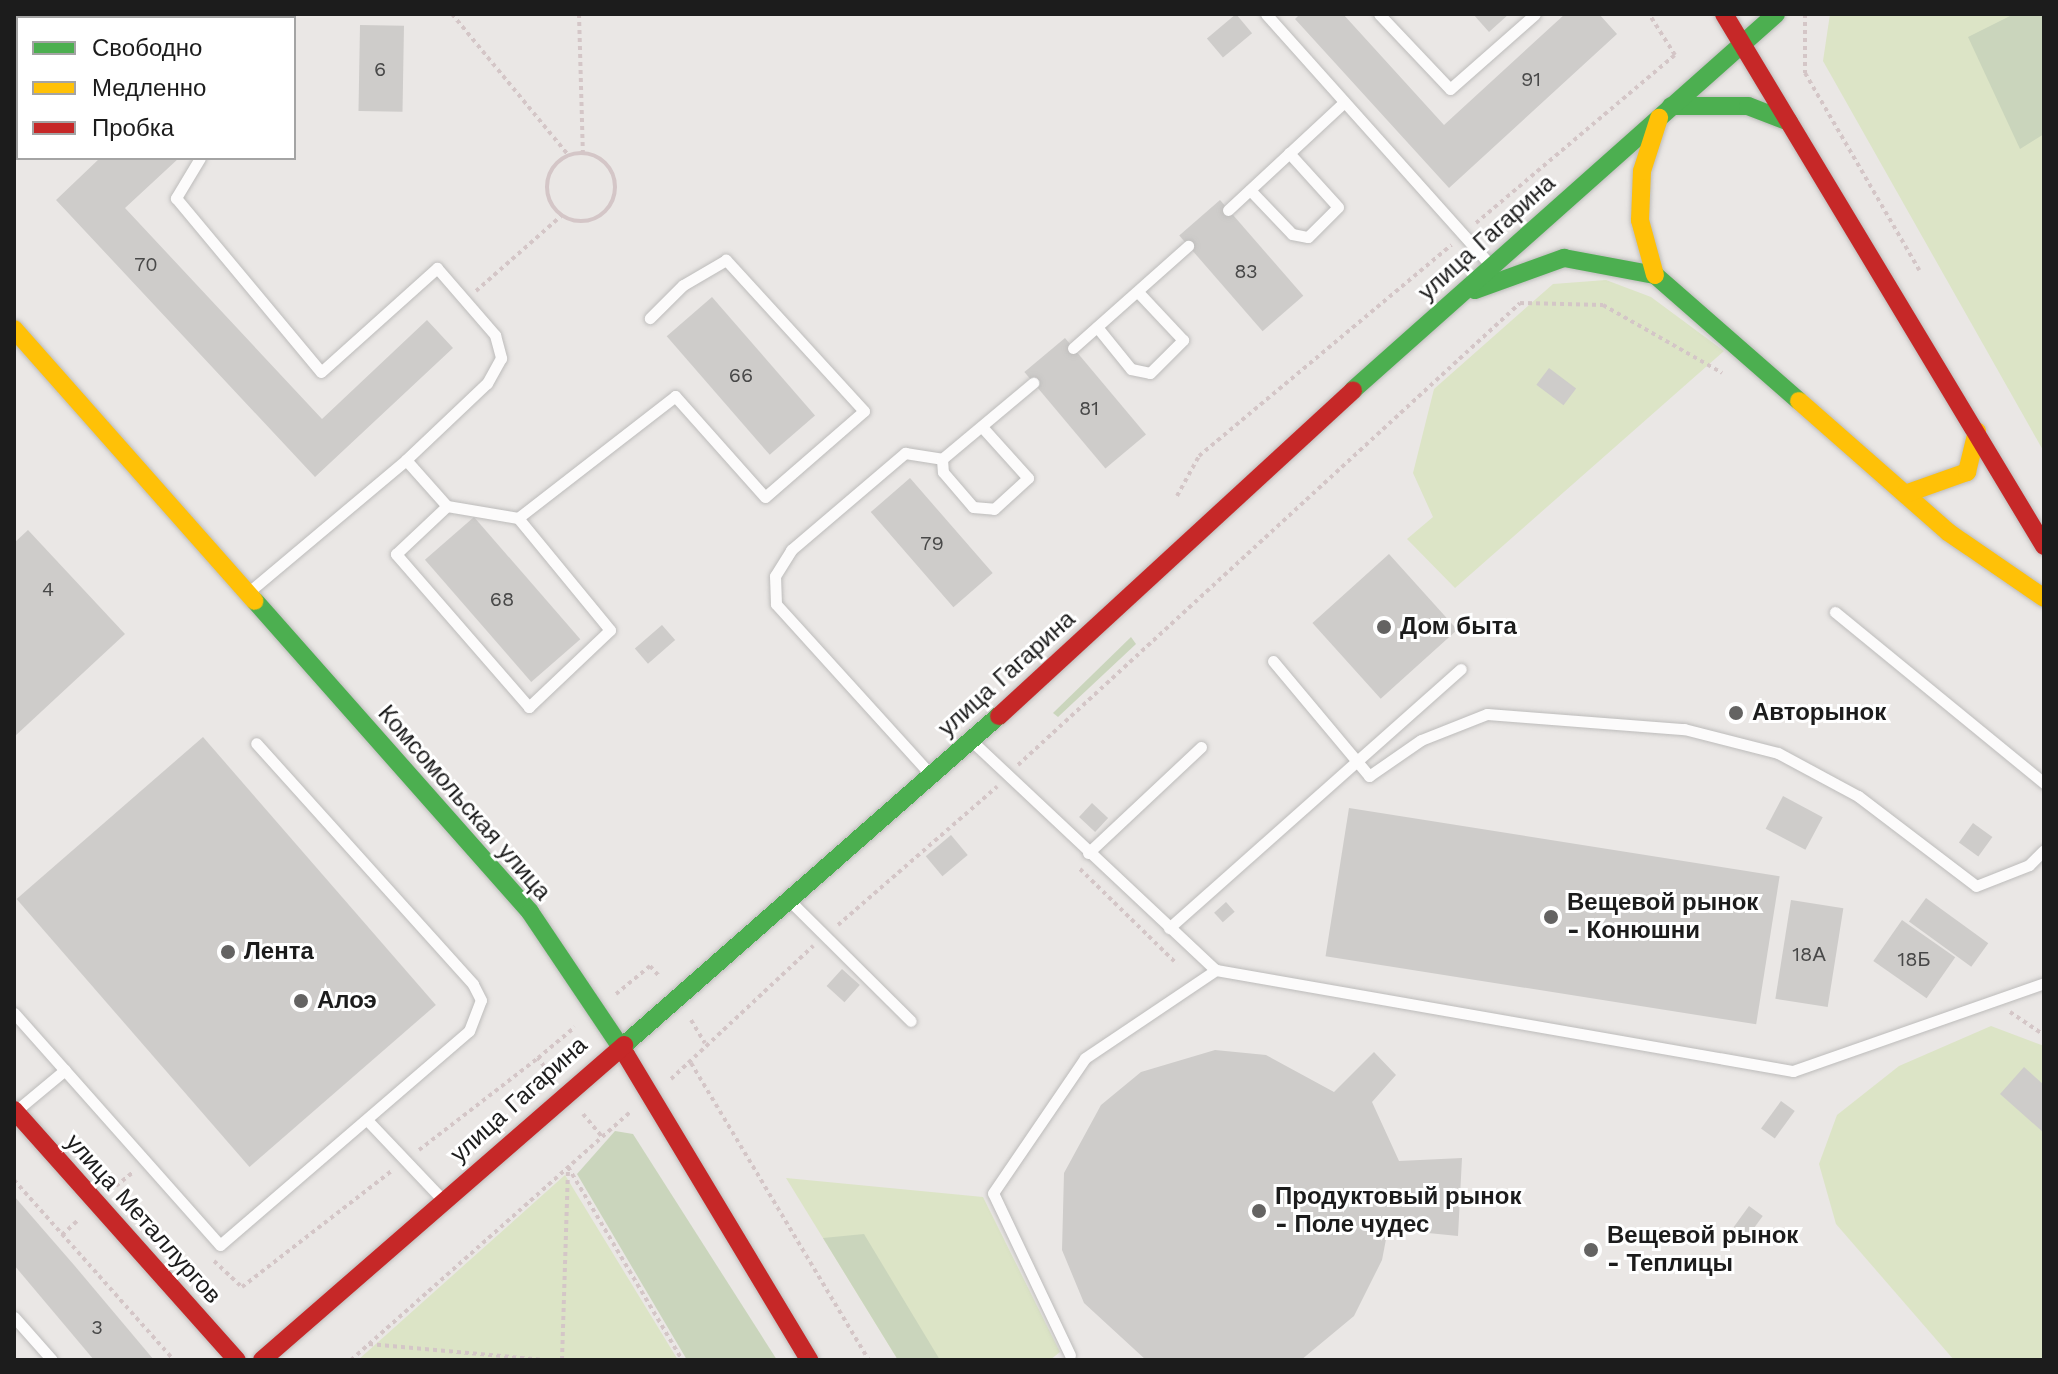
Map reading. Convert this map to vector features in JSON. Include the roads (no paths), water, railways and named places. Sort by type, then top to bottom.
[{"type":"main road","points":[[1724,14],[2044,546]]},
{"type":"main road","name":"улица Гагарина","points":[[262,1360],[619,1043],[972,741],[1491,266],[1776,14]]},
{"type":"main road","points":[[1655,275],[1640,220],[1642,171],[1666,110],[1748,106],[1789,122]]},
{"type":"main road","points":[[1461,295],[1564,258],[1655,275],[1905,494],[2044,598]]},
{"type":"main road","name":"Комсомольская улица","points":[[14,329],[530,912],[651,1094],[809,1360]]},
{"type":"main road","points":[[1905,494],[1967,472],[1977,431]]},
{"type":"main road","name":"улица Металлургов","points":[[14,1111],[237,1360]]},
{"type":"lane","points":[[1266,14],[1341,105],[1491,266]]},
{"type":"lane","points":[[1379,14],[1450,89],[1535,14]]},
{"type":"lane","points":[[1228,210],[1341,105]]},
{"type":"lane","points":[[1250,190],[1292,234],[1308,237],[1338,207],[1289,153]]},
{"type":"lane","points":[[199,160],[176,198],[321,372],[437,268],[495,335],[501,358],[487,383],[406,460],[247,593]]},
{"type":"lane","points":[[1073,348],[1188,246]]},
{"type":"lane","points":[[518,518],[675,396],[765,497],[864,411],[726,260],[683,285],[650,318]]},
{"type":"lane","points":[[1097,327],[1131,369],[1150,373],[1183,340],[1138,292]]},
{"type":"lane","points":[[931,775],[776,604],[775,576],[791,550],[905,453],[942,459],[1033,383]]},
{"type":"lane","points":[[942,459],[943,472],[973,507],[994,509],[1028,478],[982,427]]},
{"type":"lane","points":[[406,460],[447,506],[518,518],[610,630],[529,707],[396,554],[447,506]]},
{"type":"lane","points":[[1835,612],[2044,783]]},
{"type":"lane","points":[[1273,661],[1369,776],[1421,740],[1487,714],[1684,729],[1778,753],[1818,775],[1976,886],[2029,865],[2044,850]]},
{"type":"lane","points":[[1169,928],[1461,669]]},
{"type":"lane","points":[[972,741],[1216,970],[1793,1071],[2044,983]]},
{"type":"lane","points":[[14,1013],[220,1245],[368,1121],[469,1031],[481,1000],[256,743]]},
{"type":"lane","points":[[1088,853],[1201,747]]},
{"type":"lane","points":[[786,898],[911,1021]]},
{"type":"lane","points":[[1070,1355],[993,1193],[1085,1058],[1216,970]]},
{"type":"lane","points":[[14,1111],[65,1070]]},
{"type":"lane","points":[[368,1121],[442,1200]]},
{"type":"lane","points":[[14,1317],[52,1360]]},
{"type":"place","name":"Дом быта","points":[[1384,627]]},
{"type":"place","name":"Авторынок","points":[[1736,713]]},
{"type":"place","name":"Вещевой рынок - Конюшни","points":[[1551,917]]},
{"type":"place","name":"Лента","points":[[228,952]]},
{"type":"place","name":"Алоэ","points":[[301,1001]]},
{"type":"place","name":"Продуктовый рынок - Поле чудес","points":[[1259,1211]]},
{"type":"place","name":"Вещевой рынок - Теплицы","points":[[1591,1250]]}]
